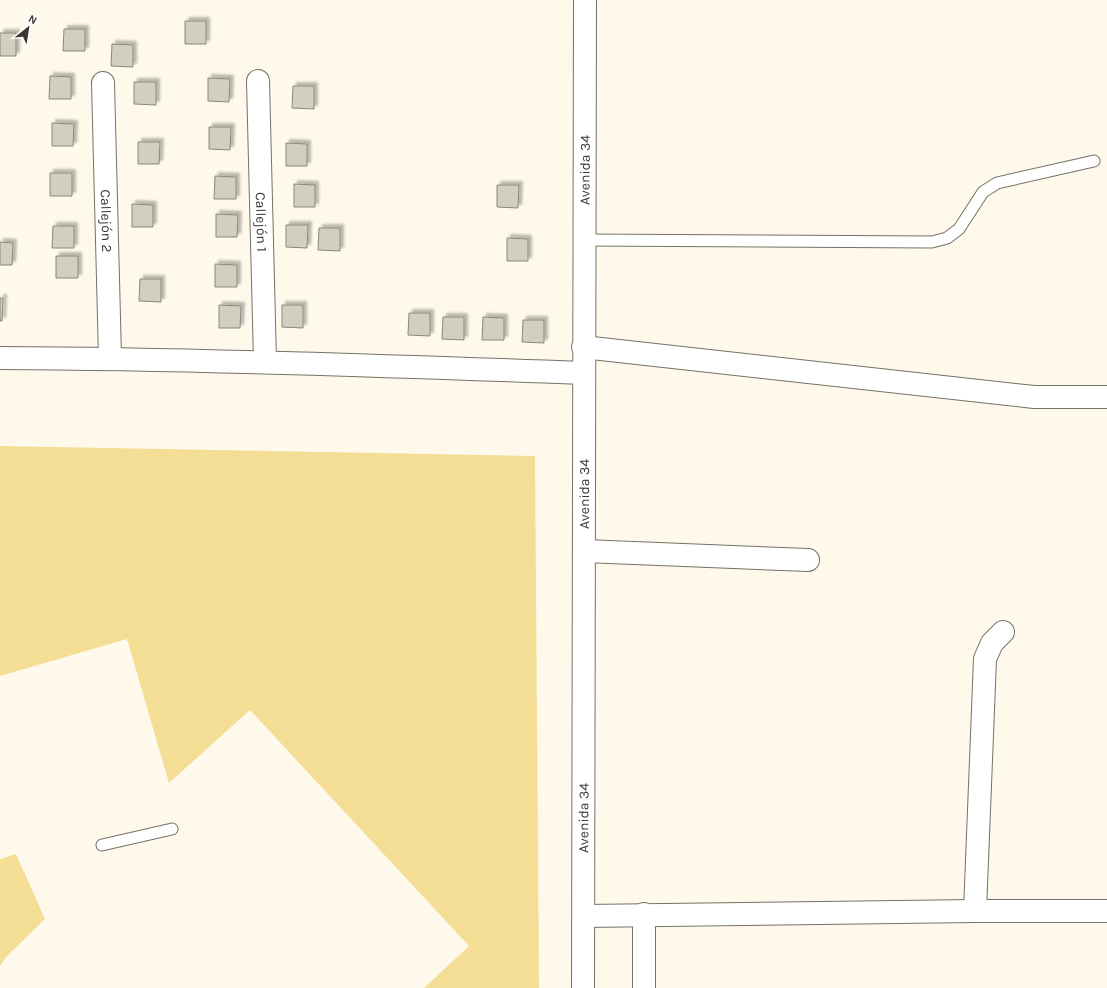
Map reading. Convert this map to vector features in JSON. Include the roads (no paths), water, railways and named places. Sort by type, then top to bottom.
[{"type":"street","name":"Avenida 34","points":[[583,988],[585,0]]},
{"type":"street","name":"Callejón 1","points":[[258,81],[265,362]]},
{"type":"street","name":"Callejón 2","points":[[103,83],[110,358]]},
{"type":"street","points":[[584,347],[1034,396],[1107,397]]},
{"type":"street","points":[[0,358],[110,358],[584,373]]},
{"type":"street","points":[[584,552],[808,560]]},
{"type":"street","points":[[975,910],[985,659],[992,643],[1003,632]]},
{"type":"street","points":[[584,916],[975,910],[1107,911]]},
{"type":"street","points":[[644,914],[644,988]]},
{"type":"lane","points":[[584,240],[932,242],[947,238],[959,229],[984,192],[997,182],[1094,161]]},
{"type":"lane","points":[[102,845],[172,829]]}]
